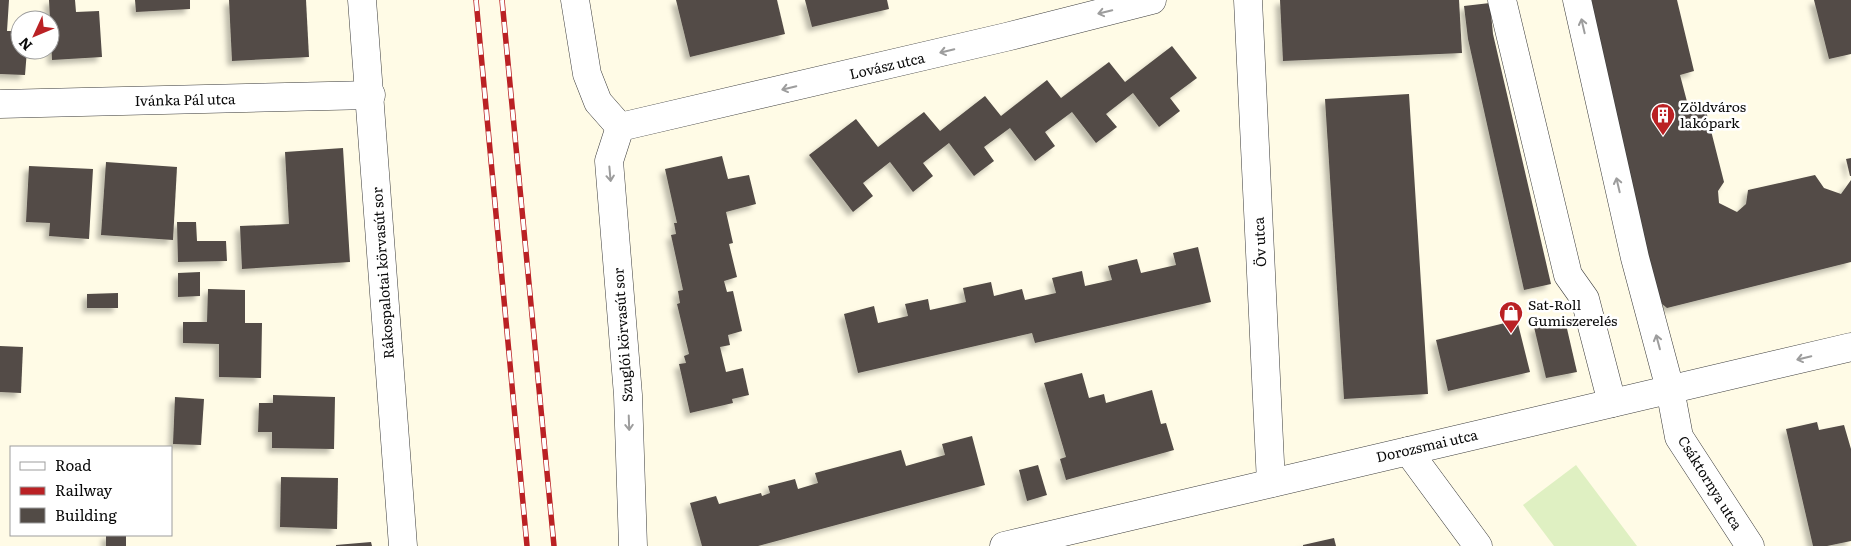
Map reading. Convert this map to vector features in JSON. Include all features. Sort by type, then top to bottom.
[{"type":"street","name":"Rákospalotai körvasút sor","points":[[362,0],[371,95],[403,546]]},
{"type":"street","points":[[575,0],[588,74],[598,102],[620,127]]},
{"type":"street","name":"Lovász utca","points":[[620,127],[978,44],[1152,0]]},
{"type":"street","name":"Öv utca","points":[[1248,0],[1271,483]]},
{"type":"street","points":[[1502,0],[1568,275],[1585,299],[1612,404]]},
{"type":"street","name":"Csáktornya utca","points":[[1577,0],[1635,258],[1670,390],[1679,437],[1750,546]]},
{"type":"street","name":"Ivánka Pál utca","points":[[0,104],[371,95]]},
{"type":"street","name":"Szuglói körvasút sor","points":[[620,127],[609,161],[628,395],[633,546]]},
{"type":"street","name":"Dorozsmai utca","points":[[1004,546],[1851,347]]},
{"type":"street","points":[[1408,451],[1478,546]]},
{"type":"green space","points":[[1576,465],[1637,546],[1554,546],[1523,505]]},
{"type":"building","points":[[0,0],[9,0],[7,31],[10,31],[10,60],[26,60],[25,75],[0,74]]},
{"type":"building","points":[[49,0],[75,0],[76,12],[99,11],[102,57],[60,60],[60,10],[50,10]]},
{"type":"building","points":[[135,0],[190,0],[190,9],[136,12]]},
{"type":"building","points":[[229,0],[306,0],[309,57],[232,61]]},
{"type":"building","points":[[676,0],[777,0],[785,34],[690,57]]},
{"type":"building","points":[[805,0],[887,0],[889,9],[812,27]]},
{"type":"building","points":[[1280,0],[1459,0],[1462,53],[1283,61]]},
{"type":"building","name":"Zöldváros lakópark","points":[[1581,0],[1677,0],[1694,71],[1680,75],[1690,113],[1706,111],[1724,182],[1718,191],[1719,203],[1737,212],[1746,204],[1748,190],[1815,175],[1824,188],[1841,194],[1851,180],[1851,262],[1667,308],[1651,295]]},
{"type":"building","points":[[1814,0],[1851,0],[1851,54],[1829,59]]},
{"type":"building","points":[[1490,3],[1493,34],[1551,284],[1524,290],[1468,39],[1464,6]]},
{"type":"building","points":[[1172,46],[1197,78],[1170,98],[1180,111],[1159,127],[1133,93],[1106,114],[1117,127],[1096,143],[1072,112],[1045,132],[1055,146],[1035,161],[1010,128],[984,147],[994,161],[974,176],[949,143],[923,163],[933,176],[913,192],[890,162],[863,183],[873,196],[853,212],[809,155],[856,119],[878,147],[924,112],[940,131],[985,96],[1001,116],[1047,80],[1061,98],[1109,62],[1125,82]]},
{"type":"building","points":[[1409,94],[1428,394],[1344,399],[1325,99]]},
{"type":"building","points":[[343,148],[350,262],[242,269],[240,226],[289,224],[285,152]]},
{"type":"building","points":[[722,156],[728,179],[749,175],[756,204],[726,212],[733,243],[729,244],[737,277],[724,281],[727,292],[733,291],[742,331],[728,335],[730,345],[720,347],[726,372],[743,368],[749,395],[732,399],[733,403],[690,413],[679,364],[686,363],[684,356],[689,354],[677,304],[680,303],[678,291],[683,290],[671,235],[676,234],[674,223],[677,223],[665,169]]},
{"type":"building","points":[[1851,158],[1851,176],[1850,176],[1846,159]]},
{"type":"building","points":[[106,162],[177,167],[173,240],[101,235]]},
{"type":"building","points":[[29,166],[93,169],[89,239],[49,236],[50,223],[26,222]]},
{"type":"building","points":[[177,222],[196,222],[197,241],[226,241],[227,261],[178,262]]},
{"type":"building","points":[[1198,247],[1211,302],[1035,343],[1032,333],[858,373],[844,314],[874,306],[878,323],[908,316],[905,304],[928,299],[930,310],[966,302],[963,288],[991,282],[994,296],[1022,289],[1025,300],[1056,293],[1052,278],[1082,271],[1085,286],[1112,280],[1108,266],[1137,259],[1141,273],[1176,265],[1173,253]]},
{"type":"building","points":[[200,272],[200,296],[178,297],[178,273]]},
{"type":"building","points":[[208,289],[245,290],[245,323],[262,323],[261,378],[219,377],[219,344],[183,343],[183,322],[207,322]]},
{"type":"building","points":[[118,293],[118,308],[87,308],[87,294]]},
{"type":"building","points":[[1517,320],[1530,372],[1448,391],[1436,340]]},
{"type":"building","points":[[1565,320],[1577,372],[1546,378],[1534,327]]},
{"type":"building","points":[[0,346],[23,347],[21,393],[0,392]]},
{"type":"building","points":[[1082,373],[1089,398],[1104,394],[1106,403],[1152,390],[1161,424],[1166,423],[1174,450],[1066,480],[1060,459],[1066,457],[1044,383]]},
{"type":"building","points":[[273,395],[335,397],[334,449],[272,448],[272,432],[258,432],[259,403],[273,403]]},
{"type":"building","points":[[175,397],[204,399],[201,445],[173,444]]},
{"type":"building","points":[[1817,422],[1819,430],[1844,425],[1851,449],[1851,541],[1827,546],[1813,546],[1786,429]]},
{"type":"building","points":[[972,436],[985,485],[758,546],[702,546],[690,503],[716,496],[719,504],[761,493],[762,496],[770,493],[768,486],[795,479],[798,489],[818,483],[815,473],[901,450],[906,466],[945,455],[942,444]]},
{"type":"building","points":[[1038,465],[1047,495],[1027,501],[1019,470]]},
{"type":"building","points":[[281,477],[338,478],[337,529],[280,527]]},
{"type":"building","points":[[106,536],[126,536],[126,546],[106,546]]},
{"type":"building","points":[[1334,538],[1336,546],[1303,546],[1303,545]]},
{"type":"building","points":[[371,542],[372,546],[336,546],[336,545]]},
{"type":"railway","points":[[476,0],[527,546]]},
{"type":"railway","points":[[502,0],[554,546]]},
{"type":"place","name":"Zöldváros lakópark","points":[[1663,136]]},
{"type":"place","name":"Sat-Roll Gumiszerelés","points":[[1511,334]]}]
